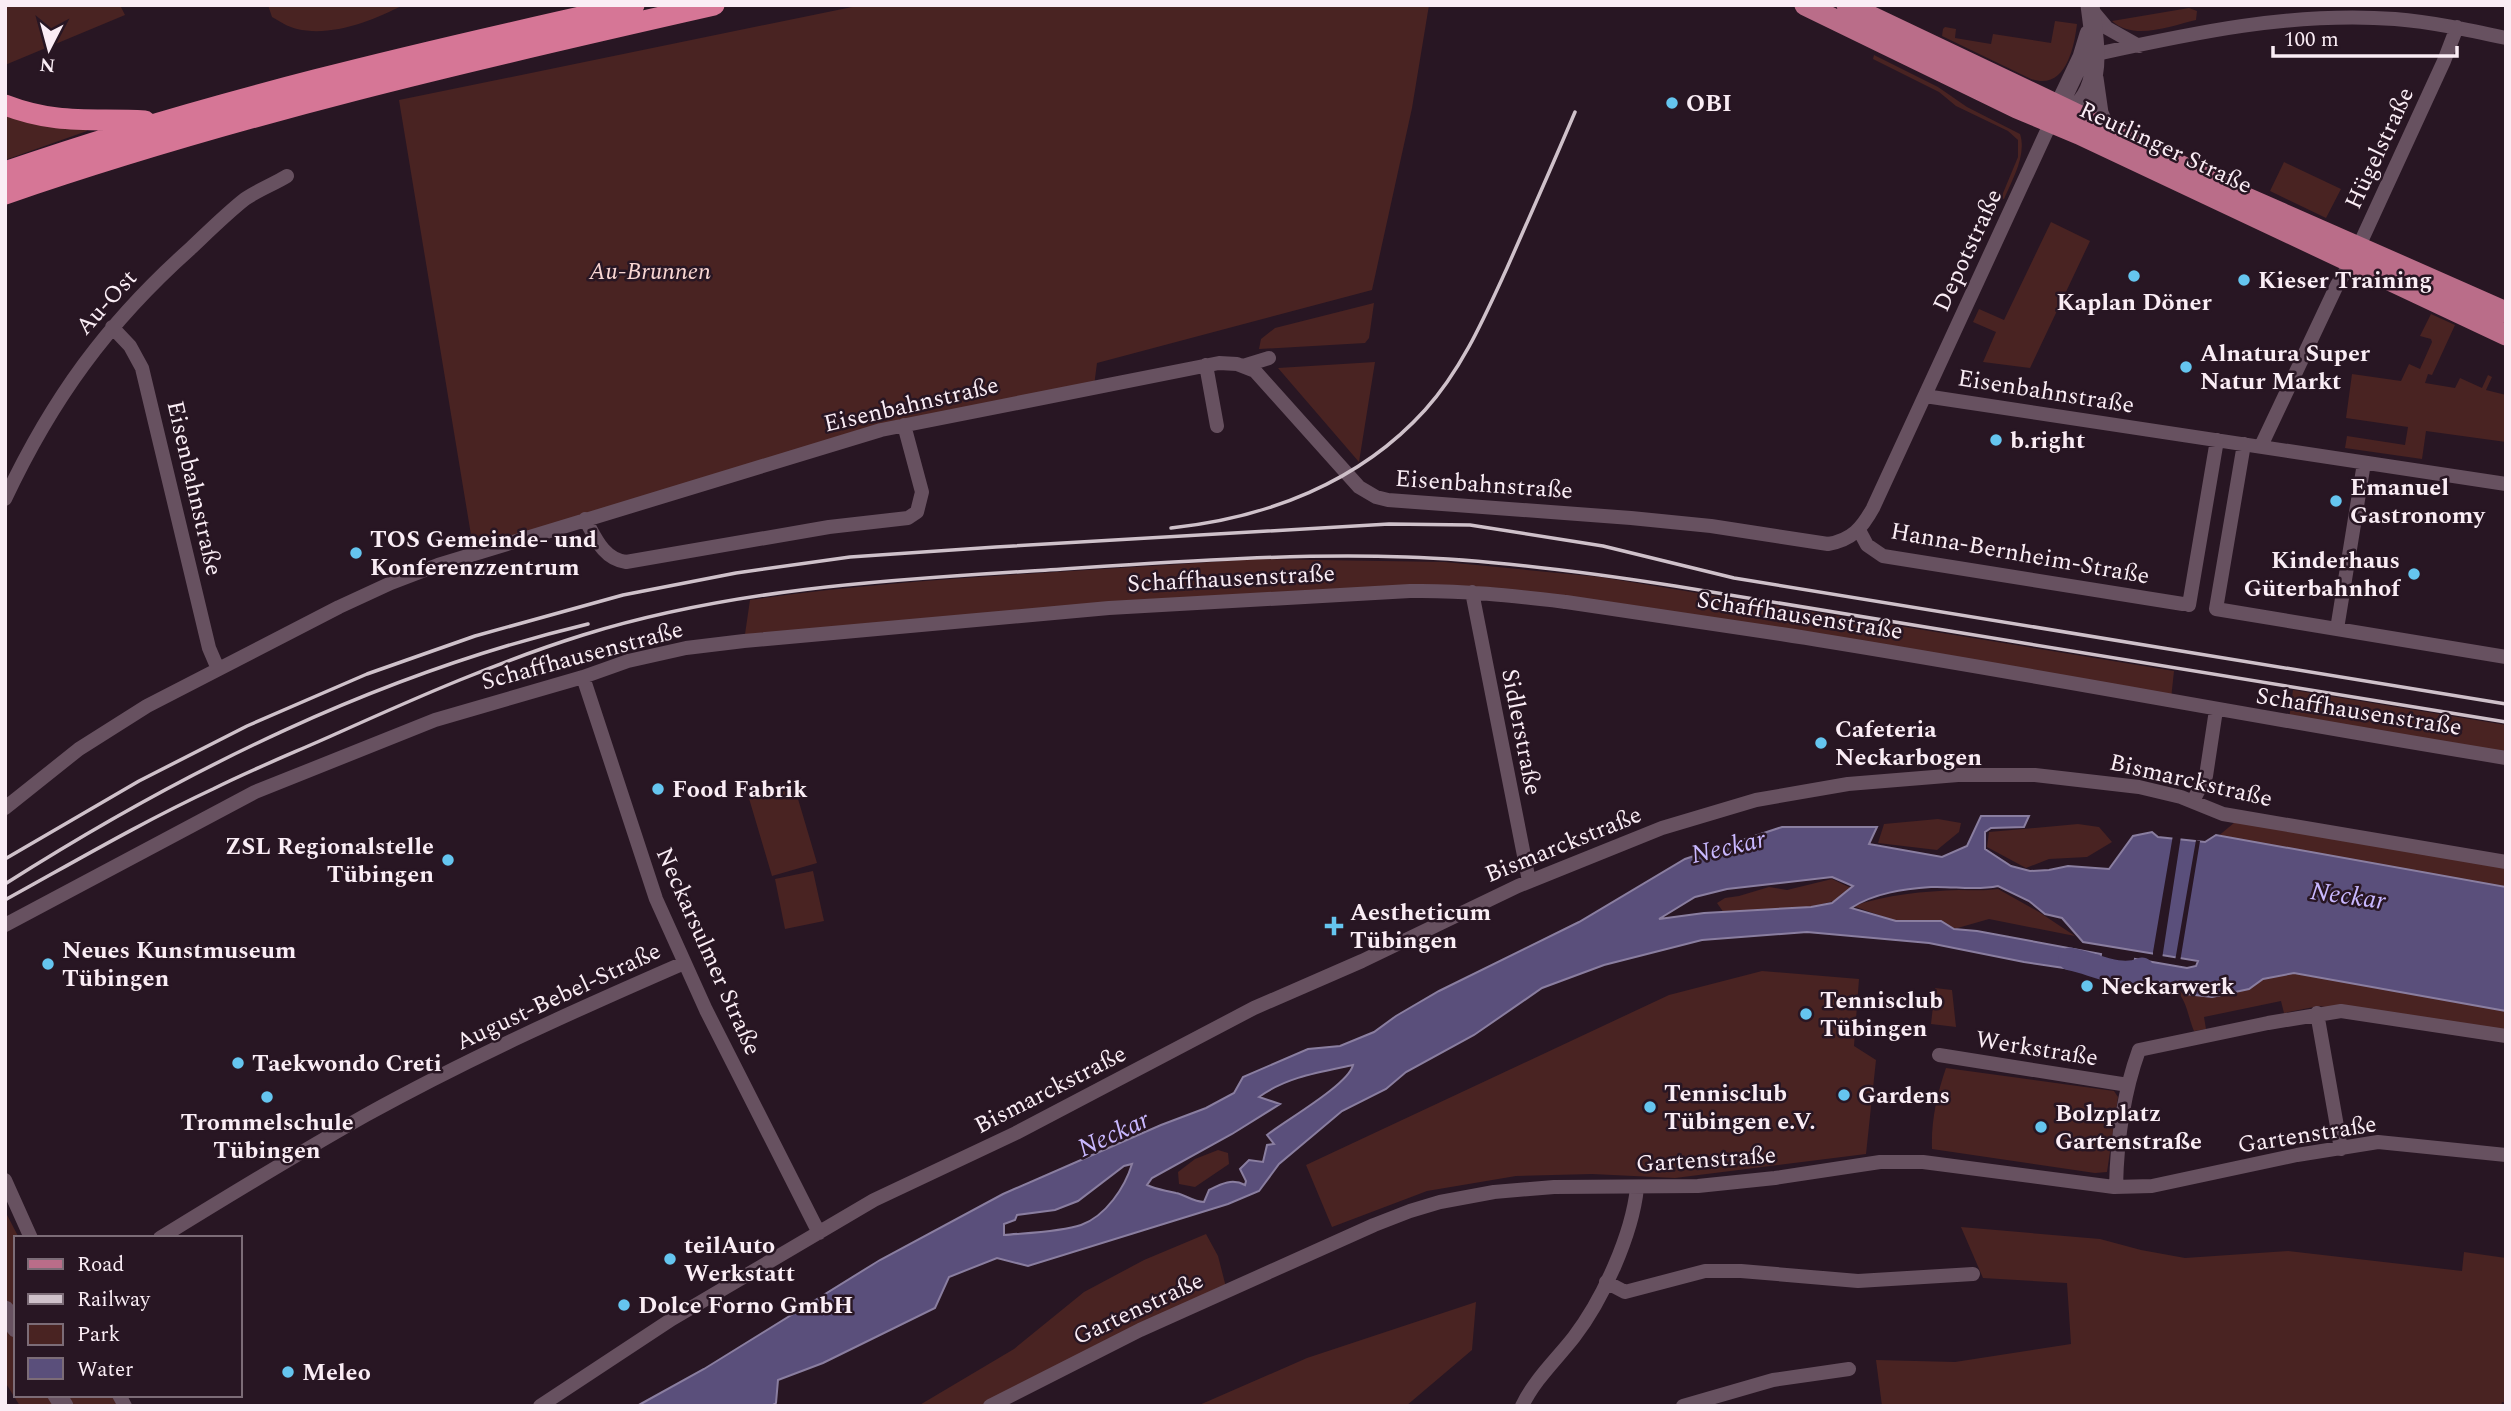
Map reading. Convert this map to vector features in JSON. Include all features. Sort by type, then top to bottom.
[{"type":"highway","points":[[5,172],[161,122],[380,63],[634,5]]},
{"type":"highway","points":[[5,194],[91,165],[307,102],[714,5]]},
{"type":"highway","points":[[5,105],[57,119],[161,122]]},
{"type":"main road","name":"Reutlinger Straße","points":[[1805,5],[2060,113],[2106,129],[2238,194],[2506,335]]},
{"type":"main road","name":"Reutlinger Straße","points":[[1847,5],[2060,113],[2356,256],[2382,258],[2506,312]]},
{"type":"main road","points":[[2090,12],[2089,56],[2099,113],[2106,129]]},
{"type":"main road","points":[[2060,113],[2089,56]]},
{"type":"main road","points":[[2060,113],[2094,78]]},
{"type":"street","points":[[2090,12],[2107,27],[2139,46]]},
{"type":"street","points":[[2089,56],[2286,20],[2376,12],[2506,38]]},
{"type":"street","name":"Hügelstraße","points":[[2261,446],[2331,296],[2356,256],[2457,27]]},
{"type":"street","points":[[2089,56],[2106,56],[2209,36],[2216,31]]},
{"type":"street","name":"Depotstraße","points":[[1925,396],[2060,113]]},
{"type":"street","name":"Au-Ost","points":[[5,499],[54,405],[112,327],[176,261],[246,198],[287,176]]},
{"type":"street","name":"Eisenbahnstraße","points":[[112,327],[130,346],[142,368],[209,648],[218,669]]},
{"type":"street","points":[[1243,366],[1269,358]]},
{"type":"street","name":"Eisenbahnstraße","points":[[5,808],[79,749],[125,718],[391,583],[455,559],[881,430],[1206,365],[1232,363],[1255,371],[1359,487],[1376,497],[1700,525],[1828,544],[1851,537],[1859,530],[1873,508],[1925,396],[2506,484]]},
{"type":"street","points":[[1206,365],[1217,426]]},
{"type":"street","points":[[585,519],[607,555],[626,562],[829,527],[908,518],[917,512],[922,492],[904,425]]},
{"type":"street","name":"Hanna-Bernheim-Straße","points":[[1859,530],[1867,545],[1883,555],[2186,604],[2217,440]]},
{"type":"street","points":[[2244,444],[2216,609],[2506,657]]},
{"type":"street","points":[[2337,629],[2364,463]]},
{"type":"street","name":"Schaffhausenstraße","points":[[5,925],[255,792],[435,720],[583,677],[628,661],[686,648],[838,631],[1193,603],[1410,591],[1472,592],[1629,611],[1839,643],[2506,758]]},
{"type":"street","name":"Sidlerstraße","points":[[1472,592],[1530,881]]},
{"type":"street","name":"Neckarsulmer Straße","points":[[583,677],[656,899],[706,1010],[819,1233]]},
{"type":"street","points":[[2193,801],[2206,776],[2216,710]]},
{"type":"street","name":"Bismarckstraße","points":[[540,1406],[672,1319],[874,1200],[1016,1133],[1254,1009],[1530,881],[1662,828],[1756,800],[1848,784],[1936,775],[2021,774],[2073,778],[2139,787],[2193,801],[2223,814],[2506,862]]},
{"type":"street","name":"August-Bebel-Straße","points":[[163,1236],[368,1114],[572,1011],[684,962]]},
{"type":"street","points":[[2116,1187],[2119,1135],[2127,1085],[2139,1050],[2318,1013],[2341,1011],[2506,1037]]},
{"type":"street","points":[[2318,1013],[2341,1149]]},
{"type":"street","name":"Werkstraße","points":[[1939,1055],[2127,1085]]},
{"type":"street","name":"Gartenstraße","points":[[990,1406],[1140,1330],[1410,1211],[1464,1196],[1526,1188],[1637,1188],[1737,1182],[1894,1161],[1923,1162],[2116,1187],[2152,1186],[2297,1155],[2378,1142],[2506,1155]]},
{"type":"street","points":[[5,1180],[30,1236]]},
{"type":"street","points":[[1522,1406],[1541,1375],[1584,1323],[1606,1282],[1631,1225],[1637,1188]]},
{"type":"street","points":[[1606,1282],[1625,1292],[1705,1271],[1741,1271],[1858,1281],[1973,1274]]},
{"type":"street","points":[[1683,1406],[1773,1380],[1849,1369]]},
{"type":"green space","points":[[5,5],[120,5],[125,15],[5,65]]},
{"type":"green space","points":[[268,5],[403,5],[352,26],[310,31],[294,28],[272,17]]},
{"type":"green space","name":"Au-Brunnen","points":[[862,5],[1429,5],[1412,108],[1372,290],[1097,363],[1094,386],[881,430],[474,553],[399,100]]},
{"type":"green space","points":[[2189,8],[2197,11],[2196,20],[2164,28],[2131,30],[2112,21]]},
{"type":"green space","points":[[2055,21],[2077,24],[2076,34],[2066,65],[2052,79],[2043,81],[2031,79],[1942,36],[1945,27],[1956,29],[1955,38],[1991,44],[1993,34],[2051,43]]},
{"type":"green space","points":[[1874,55],[1938,87],[1967,107],[2020,134],[2020,159],[2004,199],[2001,198],[2018,157],[2018,140],[2008,131],[1956,106],[1939,92],[1873,59]]},
{"type":"green space","points":[[5,111],[86,129],[87,131],[5,160]]},
{"type":"green space","points":[[2284,162],[2341,189],[2326,218],[2270,191]]},
{"type":"green space","points":[[2051,222],[2090,241],[2030,368],[1983,362],[1996,332],[1973,322],[1979,309],[2004,320]]},
{"type":"green space","points":[[1374,303],[1369,338],[1365,343],[1259,349],[1261,339],[1275,328]]},
{"type":"green space","points":[[2431,314],[2455,325],[2432,375],[2428,374],[2425,383],[2455,388],[2460,378],[2482,388],[2488,375],[2492,377],[2486,390],[2506,395],[2506,442],[2426,431],[2422,459],[2345,448],[2347,436],[2405,445],[2408,427],[2346,418],[2352,374],[2401,381],[2409,364],[2420,369],[2432,342],[2431,339],[2420,336]]},
{"type":"green space","points":[[1375,362],[1359,462],[1278,368]]},
{"type":"green space","points":[[1253,559],[1445,562],[1600,577],[2174,671],[2171,699],[2289,720],[2293,690],[2506,725],[2506,758],[2058,680],[1450,590],[744,641],[750,600],[876,585]]},
{"type":"green space","points":[[793,782],[817,863],[772,876],[748,795]]},
{"type":"green space","points":[[2241,817],[2506,862],[2506,1034],[2319,1006],[2284,1013],[2281,1001],[2204,1017],[2206,1029],[2194,1031],[2178,992],[2179,990],[2184,995],[2197,995],[2216,838]]},
{"type":"green space","points":[[1938,819],[1961,823],[1959,832],[1937,850],[1878,843],[1884,824]]},
{"type":"green space","points":[[2078,824],[2099,827],[2112,842],[2087,857],[2049,859],[2026,868],[1987,847],[1989,832]]},
{"type":"green space","points":[[813,871],[824,921],[785,929],[775,879]]},
{"type":"green space","points":[[1832,879],[1851,888],[1834,901],[1811,907],[1724,913],[1717,903],[1725,898],[1769,887],[1787,890]]},
{"type":"green space","points":[[1998,889],[2075,936],[1989,919],[1954,929],[1941,921],[1896,921],[1853,906],[1919,893]]},
{"type":"green space","name":"Tennisclub Tübingen e.V.","points":[[1762,971],[1859,979],[1854,1046],[1876,1060],[1866,1154],[1675,1178],[1592,1174],[1516,1176],[1427,1191],[1332,1227],[1306,1165],[1669,995]]},
{"type":"green space","points":[[1935,988],[1952,990],[1956,1027],[1931,1024]]},
{"type":"green space","points":[[1946,1068],[2114,1091],[2118,1097],[2107,1172],[2095,1173],[1932,1149],[1935,1108]]},
{"type":"green space","points":[[1218,1150],[1228,1153],[1229,1164],[1195,1187],[1179,1184],[1178,1172],[1195,1159]]},
{"type":"green space","points":[[5,1211],[18,1236],[14,1236],[14,1396],[5,1382]]},
{"type":"green space","points":[[1961,1227],[2100,1239],[2185,1258],[2288,1251],[2462,1271],[2464,1252],[2506,1258],[2506,1403],[2502,1402],[2501,1406],[1882,1406],[1876,1360],[1955,1362],[2071,1344],[2067,1283],[1983,1278]]},
{"type":"green space","points":[[1206,1234],[1218,1256],[1227,1291],[990,1406],[918,1406],[1014,1349],[1084,1292],[1144,1260]]},
{"type":"green space","points":[[1476,1302],[1472,1350],[1406,1406],[1197,1406],[1307,1358]]},
{"type":"green space","points":[[14,1397],[114,1397],[120,1406],[20,1406]]},
{"type":"water","name":"Neckar","points":[[1981,816],[2029,816],[2024,827],[1991,828],[1985,832],[1985,849],[2011,866],[2030,871],[2068,866],[2109,869],[2133,836],[2152,832],[2158,837],[2205,842],[2216,835],[2506,887],[2506,1011],[2294,973],[2263,979],[2249,989],[2212,997],[2187,994],[2181,986],[2132,978],[2135,959],[2187,968],[2196,966],[2198,961],[2083,942],[2062,918],[2045,914],[2029,901],[1998,886],[1931,887],[1890,893],[1851,908],[1896,921],[1941,921],[1954,929],[2101,954],[2098,973],[2024,962],[1929,943],[1807,932],[1702,940],[1604,965],[1542,988],[1474,1035],[1406,1072],[1386,1089],[1342,1111],[1279,1164],[1259,1191],[1228,1204],[1028,1266],[997,1258],[949,1277],[935,1308],[823,1363],[778,1380],[776,1403],[771,1406],[637,1406],[704,1369],[880,1260],[1003,1194],[1206,1108],[1234,1093],[1243,1077],[1308,1049],[1340,1046],[1374,1032],[1439,991],[1579,922],[1685,859],[1782,827],[1877,827],[1869,844],[1942,857],[1967,846]],"holes":[[[1832,877],[1853,886],[1832,903],[1659,919],[1695,897],[1727,889]],[[1353,1065],[1349,1073],[1329,1092],[1267,1135],[1274,1144],[1267,1145],[1263,1162],[1249,1160],[1240,1169],[1246,1181],[1245,1185],[1231,1182],[1218,1186],[1209,1190],[1204,1202],[1147,1185],[1152,1178],[1280,1104],[1259,1097],[1269,1090],[1304,1076]],[[1132,1164],[1125,1182],[1106,1208],[1090,1221],[1063,1229],[1004,1235],[1004,1224],[1015,1220],[1017,1215],[1055,1210],[1078,1201],[1124,1166]]]},
{"type":"pier","points":[[2173,835],[2181,836],[2162,959],[2153,957],[2153,952]]},
{"type":"pier","points":[[2196,840],[2200,841],[2180,962],[2175,961]]},
{"type":"waterway","points":[[2070,959],[2115,971],[2133,972],[2142,969]]},
{"type":"railway","points":[[1171,528],[1241,516],[1309,493],[1371,458],[1399,436],[1425,410],[1450,378],[1481,324],[1575,112]]},
{"type":"railway","points":[[5,859],[139,781],[247,726],[367,674],[475,636],[623,595],[736,573],[850,557],[996,547],[1389,524],[1470,525],[1603,546],[1734,578],[2506,704]]},
{"type":"railway","points":[[5,900],[134,829],[245,774],[430,692],[552,645],[693,607],[749,597],[918,578],[1312,556],[1406,557],[1507,564],[1675,586],[2506,722]]},
{"type":"railway","points":[[5,884],[143,802],[286,730],[359,698],[434,670],[510,645],[588,624]]},
{"type":"place","name":"OBI","points":[[1672,103]]},
{"type":"place","name":"Kaplan Döner","points":[[2134,276]]},
{"type":"place","name":"Kieser Training","points":[[2244,280]]},
{"type":"place","name":"Alnatura Super Natur Markt","points":[[2186,367]]},
{"type":"place","name":"b.right","points":[[1996,440]]},
{"type":"place","name":"Emanuel Gastronomy","points":[[2336,501]]},
{"type":"place","name":"TOS Gemeinde- und Konferenzzentrum","points":[[356,553]]},
{"type":"place","name":"Kinderhaus Güterbahnhof","points":[[2414,574]]},
{"type":"place","name":"Cafeteria Neckarbogen","points":[[1821,743]]},
{"type":"place","name":"Food Fabrik","points":[[658,789]]},
{"type":"place","name":"ZSL Regionalstelle Tübingen","points":[[448,860]]},
{"type":"place","name":"Aestheticum Tübingen","points":[[1334,926]]},
{"type":"place","name":"Neues Kunstmuseum Tübingen","points":[[48,964]]},
{"type":"place","name":"Neckarwerk","points":[[2087,986]]},
{"type":"place","name":"Tennisclub Tübingen","points":[[1806,1014]]},
{"type":"place","name":"Taekwondo Creti","points":[[238,1063]]},
{"type":"place","name":"Gardens","points":[[1844,1095]]},
{"type":"place","name":"Trommelschule Tübingen","points":[[267,1097]]},
{"type":"place","name":"Tennisclub Tübingen e.V.","points":[[1650,1107]]},
{"type":"place","name":"Bolzplatz Gartenstraße","points":[[2041,1127]]},
{"type":"place","name":"teilAuto Werkstatt","points":[[670,1259]]},
{"type":"place","name":"Dolce Forno GmbH","points":[[624,1305]]},
{"type":"place","name":"Meleo","points":[[288,1372]]}]
